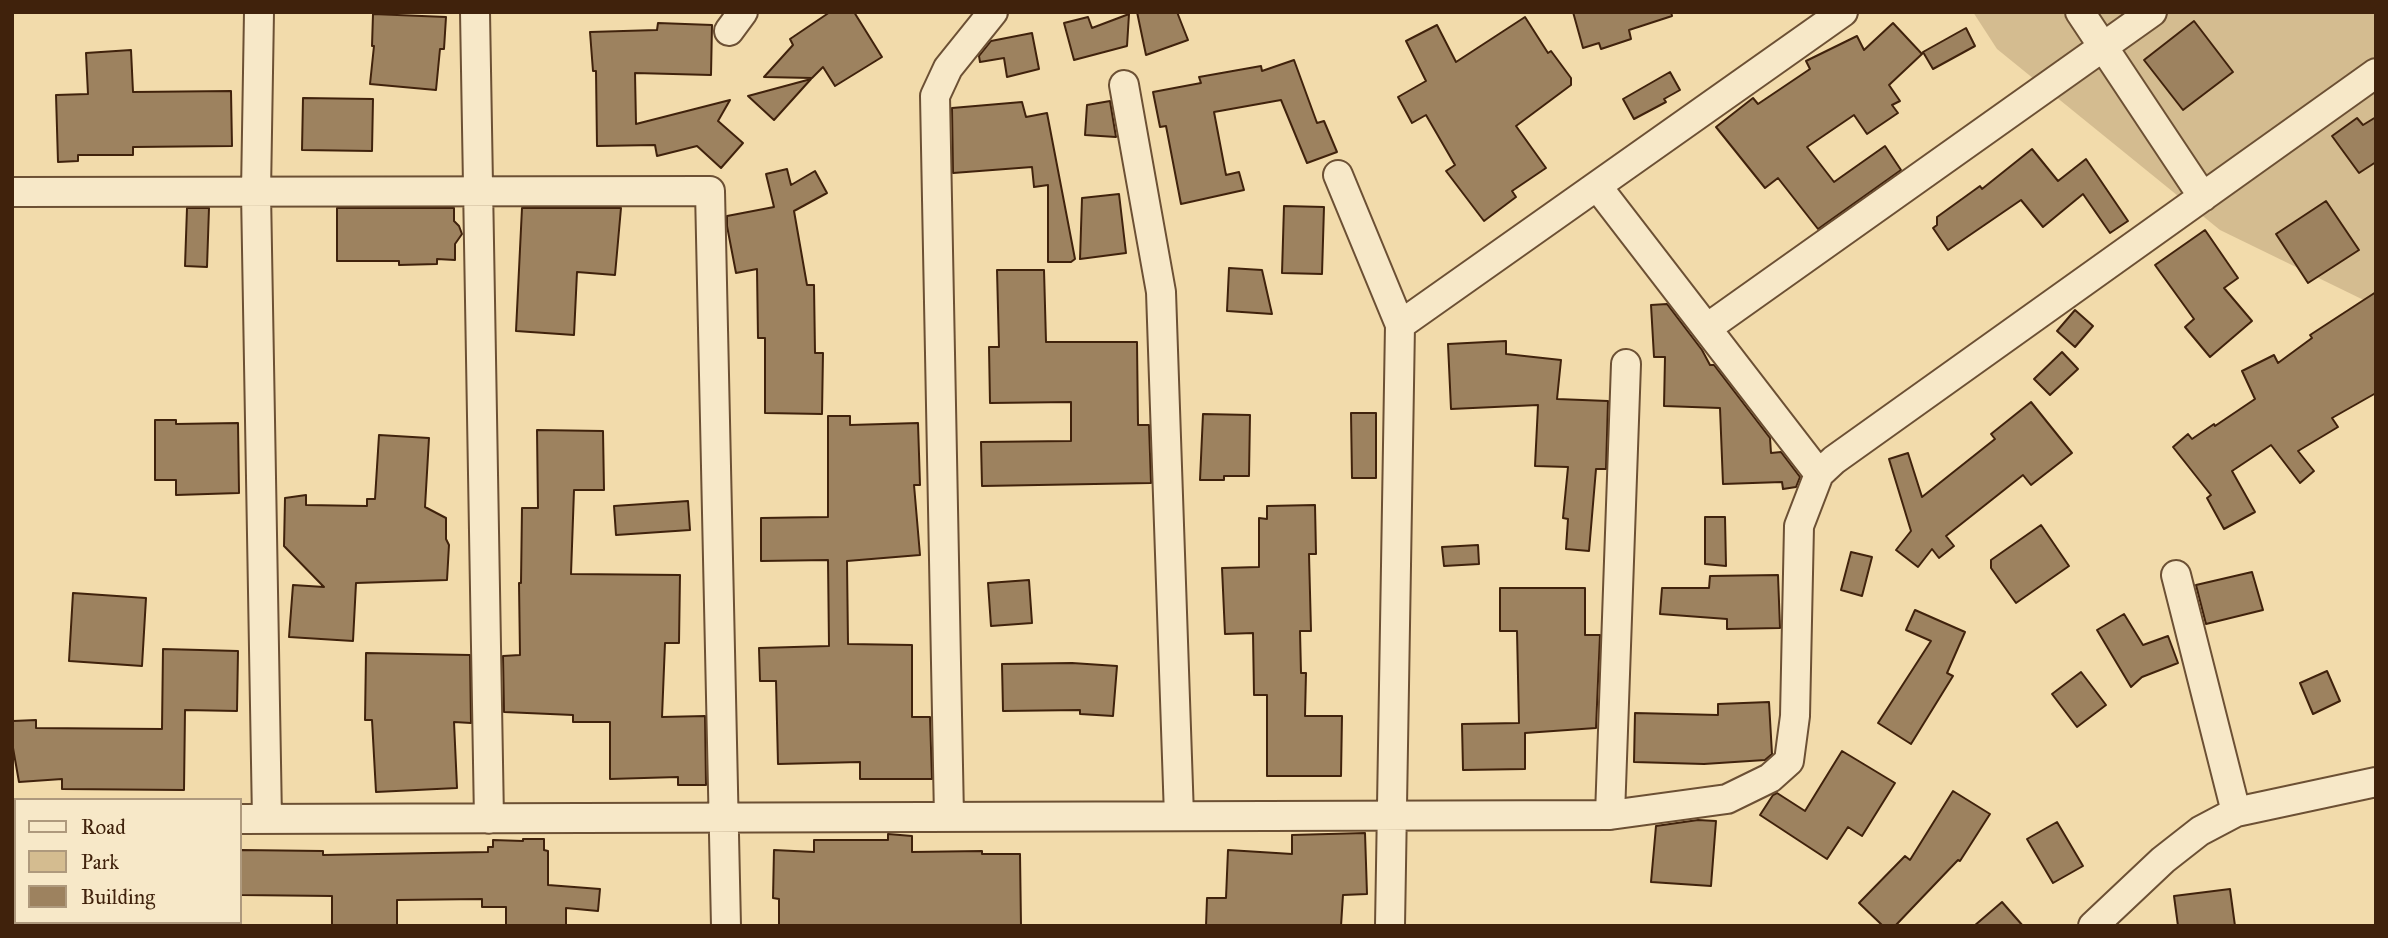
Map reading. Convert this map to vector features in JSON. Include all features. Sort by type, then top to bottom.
[{"type":"street","points":[[259,12],[253,819],[1609,815],[1727,799],[1770,778],[1790,761],[1795,716],[1799,526],[1819,474],[1834,460],[2376,73]]},
{"type":"street","points":[[475,12],[489,818]]},
{"type":"street","points":[[949,817],[935,96],[947,68],[993,12]]},
{"type":"street","points":[[1399,326],[1843,12]]},
{"type":"street","points":[[2080,12],[2203,197]]},
{"type":"street","points":[[1707,328],[2152,12]]},
{"type":"street","points":[[1124,85],[1161,292],[1179,816]]},
{"type":"street","points":[[1338,175],[1399,326],[1390,926]]},
{"type":"street","points":[[1597,186],[1819,474]]},
{"type":"street","points":[[12,192],[710,191],[726,926]]},
{"type":"street","points":[[1609,815],[1626,364]]},
{"type":"street","points":[[2176,575],[2236,812]]},
{"type":"street","points":[[2093,926],[2163,860],[2200,831],[2236,812],[2376,782]]},
{"type":"green space","points":[[1973,12],[2376,12],[2376,306],[2220,230],[1997,49]]},
{"type":"building","points":[[830,12],[854,12],[882,57],[835,86],[823,67],[812,78],[764,77],[793,45],[790,39]]},
{"type":"building","points":[[1137,12],[1177,12],[1188,40],[1146,55]]},
{"type":"building","points":[[1573,12],[1671,12],[1672,16],[1629,30],[1631,39],[1601,49],[1599,43],[1583,48]]},
{"type":"building","points":[[373,14],[446,17],[444,49],[440,49],[436,90],[370,84],[374,46]]},
{"type":"building","points":[[1129,14],[1127,46],[1074,60],[1064,23],[1088,17],[1092,28]]},
{"type":"building","points":[[1525,17],[1548,53],[1551,51],[1571,78],[1571,85],[1516,126],[1546,168],[1512,191],[1516,197],[1484,221],[1446,171],[1455,165],[1426,115],[1412,123],[1398,97],[1426,81],[1406,41],[1437,25],[1456,62]]},
{"type":"building","points":[[2194,21],[2233,72],[2183,110],[2144,60]]},
{"type":"building","points":[[658,23],[712,25],[711,75],[635,73],[636,124],[730,100],[718,121],[743,143],[721,168],[697,146],[657,156],[655,145],[597,146],[596,71],[593,71],[590,32],[657,30]]},
{"type":"building","points":[[1893,23],[1922,54],[1889,85],[1900,101],[1892,105],[1898,113],[1867,134],[1854,115],[1807,147],[1834,182],[1885,146],[1901,170],[1818,229],[1778,178],[1765,188],[1716,127],[1753,98],[1758,104],[1810,69],[1806,61],[1857,36],[1864,50]]},
{"type":"building","points":[[1966,28],[1975,46],[1933,69],[1923,52]]},
{"type":"building","points":[[1032,33],[1039,69],[1007,77],[1004,58],[980,62],[979,56],[991,41]]},
{"type":"building","points":[[131,50],[133,92],[231,91],[232,146],[133,147],[133,155],[78,155],[78,161],[58,162],[56,95],[88,94],[86,53]]},
{"type":"building","points":[[1294,60],[1317,123],[1324,121],[1337,152],[1307,163],[1281,100],[1214,112],[1226,175],[1239,172],[1244,190],[1181,204],[1166,126],[1160,127],[1153,92],[1201,83],[1199,77],[1261,66],[1262,71]]},
{"type":"building","points":[[1670,72],[1680,90],[1664,99],[1666,102],[1634,119],[1623,99]]},
{"type":"building","points":[[811,79],[774,120],[748,96]]},
{"type":"building","points":[[303,98],[373,99],[372,151],[302,150]]},
{"type":"building","points":[[1110,101],[1116,137],[1085,135],[1087,105]]},
{"type":"building","points":[[1022,102],[1026,117],[1047,113],[1075,259],[1071,262],[1048,262],[1048,185],[1034,187],[1032,167],[953,173],[952,108]]},
{"type":"building","points":[[2376,117],[2376,162],[2359,173],[2332,136],[2357,118],[2363,125]]},
{"type":"building","points":[[2032,149],[2058,181],[2086,159],[2128,221],[2110,233],[2083,194],[2043,227],[2021,200],[1948,250],[1933,228],[1937,225],[1937,217],[1980,186],[1982,189]]},
{"type":"building","points":[[787,169],[791,185],[815,171],[827,193],[794,211],[807,285],[814,285],[815,353],[823,353],[822,414],[765,413],[765,338],[758,338],[757,269],[736,273],[727,226],[727,216],[774,207],[766,174]]},
{"type":"building","points":[[1119,194],[1126,253],[1080,259],[1082,198]]},
{"type":"building","points":[[2326,201],[2359,250],[2308,283],[2276,234]]},
{"type":"building","points":[[1284,206],[1324,207],[1322,274],[1282,273]]},
{"type":"building","points":[[187,208],[209,208],[207,267],[185,266]]},
{"type":"building","points":[[337,208],[454,208],[454,221],[462,234],[455,244],[455,260],[437,259],[437,264],[399,265],[399,261],[337,261]]},
{"type":"building","points":[[522,208],[621,208],[615,275],[577,272],[574,335],[516,331]]},
{"type":"building","points":[[2205,230],[2238,278],[2224,288],[2252,321],[2210,357],[2185,327],[2194,319],[2155,265]]},
{"type":"building","points":[[1229,268],[1262,270],[1272,314],[1227,311]]},
{"type":"building","points":[[997,270],[1044,270],[1046,342],[1137,342],[1138,425],[1149,425],[1151,483],[982,486],[981,442],[1071,441],[1071,402],[990,403],[989,347],[999,347]]},
{"type":"building","points":[[2376,292],[2376,393],[2332,418],[2338,427],[2298,451],[2314,471],[2300,483],[2271,445],[2232,471],[2255,512],[2224,529],[2207,498],[2211,495],[2173,447],[2188,434],[2192,439],[2255,399],[2242,371],[2274,355],[2278,363],[2312,338],[2310,335]]},
{"type":"building","points":[[1667,304],[1702,350],[1710,365],[1714,365],[1770,438],[1771,453],[1781,452],[1800,477],[1796,487],[1783,489],[1782,482],[1723,484],[1720,408],[1664,406],[1665,357],[1654,357],[1651,305]]},
{"type":"building","points":[[2075,310],[2093,326],[2075,347],[2057,331]]},
{"type":"building","points":[[1506,341],[1506,354],[1561,360],[1557,399],[1608,401],[1606,469],[1596,469],[1589,551],[1566,549],[1568,519],[1563,518],[1568,467],[1535,466],[1538,405],[1451,409],[1448,344]]},
{"type":"building","points":[[2062,352],[2078,369],[2050,395],[2034,379]]},
{"type":"building","points":[[2031,402],[2072,453],[2031,485],[2023,475],[1946,536],[1954,546],[1939,558],[1932,549],[1918,567],[1896,550],[1911,531],[1889,459],[1908,453],[1922,497],[1995,439],[1991,434]]},
{"type":"building","points":[[1351,413],[1376,413],[1376,478],[1352,478]]},
{"type":"building","points":[[1203,414],[1250,415],[1249,476],[1200,480]]},
{"type":"building","points":[[828,416],[850,416],[850,425],[918,423],[920,485],[914,485],[920,555],[847,561],[848,644],[912,645],[912,717],[930,717],[932,779],[860,779],[860,762],[778,764],[776,681],[760,681],[759,648],[829,646],[828,560],[761,561],[761,518],[828,517]]},
{"type":"building","points":[[155,420],[176,420],[176,424],[238,423],[239,493],[176,495],[176,480],[155,480]]},
{"type":"building","points":[[537,430],[603,431],[604,490],[574,490],[571,574],[680,575],[679,643],[665,643],[662,717],[705,716],[706,785],[678,785],[678,777],[610,779],[610,722],[573,722],[573,715],[504,712],[503,656],[520,655],[522,508],[538,508]]},
{"type":"building","points":[[379,435],[429,438],[425,507],[446,518],[446,539],[449,545],[447,580],[356,583],[353,641],[289,637],[293,585],[324,587],[284,546],[285,498],[306,495],[306,505],[367,506],[367,499],[375,499]]},
{"type":"building","points":[[688,501],[690,530],[616,535],[614,506]]},
{"type":"building","points":[[1315,505],[1316,554],[1309,554],[1311,631],[1300,631],[1301,673],[1306,673],[1305,716],[1342,716],[1341,776],[1267,776],[1267,695],[1254,695],[1253,633],[1225,634],[1222,568],[1259,567],[1259,518],[1267,519],[1267,506]]},
{"type":"building","points":[[1705,517],[1725,517],[1726,566],[1705,564]]},
{"type":"building","points":[[2041,525],[2069,566],[2016,603],[1991,568],[1991,560]]},
{"type":"building","points":[[1478,545],[1479,564],[1444,566],[1442,547]]},
{"type":"building","points":[[1851,552],[1872,557],[1862,596],[1841,590]]},
{"type":"building","points":[[2252,572],[2263,610],[2206,624],[2196,585]]},
{"type":"building","points":[[1778,575],[1780,628],[1727,629],[1727,619],[1660,614],[1662,588],[1709,588],[1710,576]]},
{"type":"building","points":[[1029,580],[1032,623],[991,626],[988,583]]},
{"type":"building","points":[[1500,588],[1585,588],[1585,635],[1600,635],[1596,728],[1525,733],[1525,769],[1463,770],[1462,724],[1519,723],[1517,631],[1500,631]]},
{"type":"building","points":[[73,593],[146,598],[142,666],[69,661]]},
{"type":"building","points":[[1915,610],[1965,632],[1947,673],[1953,676],[1911,744],[1878,723],[1931,641],[1906,630]]},
{"type":"building","points":[[2124,614],[2143,645],[2168,636],[2178,663],[2142,677],[2131,687],[2097,630]]},
{"type":"building","points":[[163,649],[238,651],[237,711],[185,710],[184,790],[62,789],[62,779],[19,782],[13,748],[13,721],[36,720],[36,728],[162,729]]},
{"type":"building","points":[[366,653],[470,655],[471,723],[454,722],[457,788],[376,792],[372,720],[365,720]]},
{"type":"building","points":[[1072,663],[1117,666],[1113,716],[1080,714],[1080,710],[1003,711],[1002,664]]},
{"type":"building","points":[[2327,671],[2340,701],[2313,714],[2300,683]]},
{"type":"building","points":[[2081,672],[2106,705],[2077,727],[2052,694]]},
{"type":"building","points":[[1769,702],[1772,754],[1765,760],[1704,764],[1634,762],[1635,713],[1718,715],[1718,704]]},
{"type":"building","points":[[1842,751],[1895,783],[1862,836],[1848,827],[1827,859],[1760,815],[1777,793],[1805,811]]},
{"type":"building","points":[[1953,791],[1990,814],[1960,861],[1958,860],[1895,926],[1883,926],[1859,903],[1905,856],[1910,860]]},
{"type":"building","points":[[1698,820],[1716,821],[1711,886],[1651,882],[1656,826]]},
{"type":"building","points":[[2057,822],[2083,866],[2053,883],[2027,839]]},
{"type":"building","points":[[1365,833],[1367,894],[1343,895],[1341,926],[1206,926],[1207,898],[1226,898],[1228,850],[1292,854],[1292,835]]},
{"type":"building","points":[[888,834],[912,836],[912,852],[982,851],[982,854],[1020,854],[1021,926],[779,926],[779,899],[773,898],[774,850],[814,852],[814,840],[888,840]]},
{"type":"building","points":[[544,839],[544,850],[548,851],[548,885],[600,889],[598,911],[566,908],[566,926],[506,926],[506,907],[482,907],[482,899],[397,900],[397,926],[332,926],[332,896],[242,895],[242,850],[323,851],[323,855],[488,852],[488,847],[493,847],[493,840]]},
{"type":"building","points":[[2230,889],[2235,926],[2178,926],[2174,896]]},
{"type":"building","points":[[2002,902],[2023,926],[1974,926]]}]
